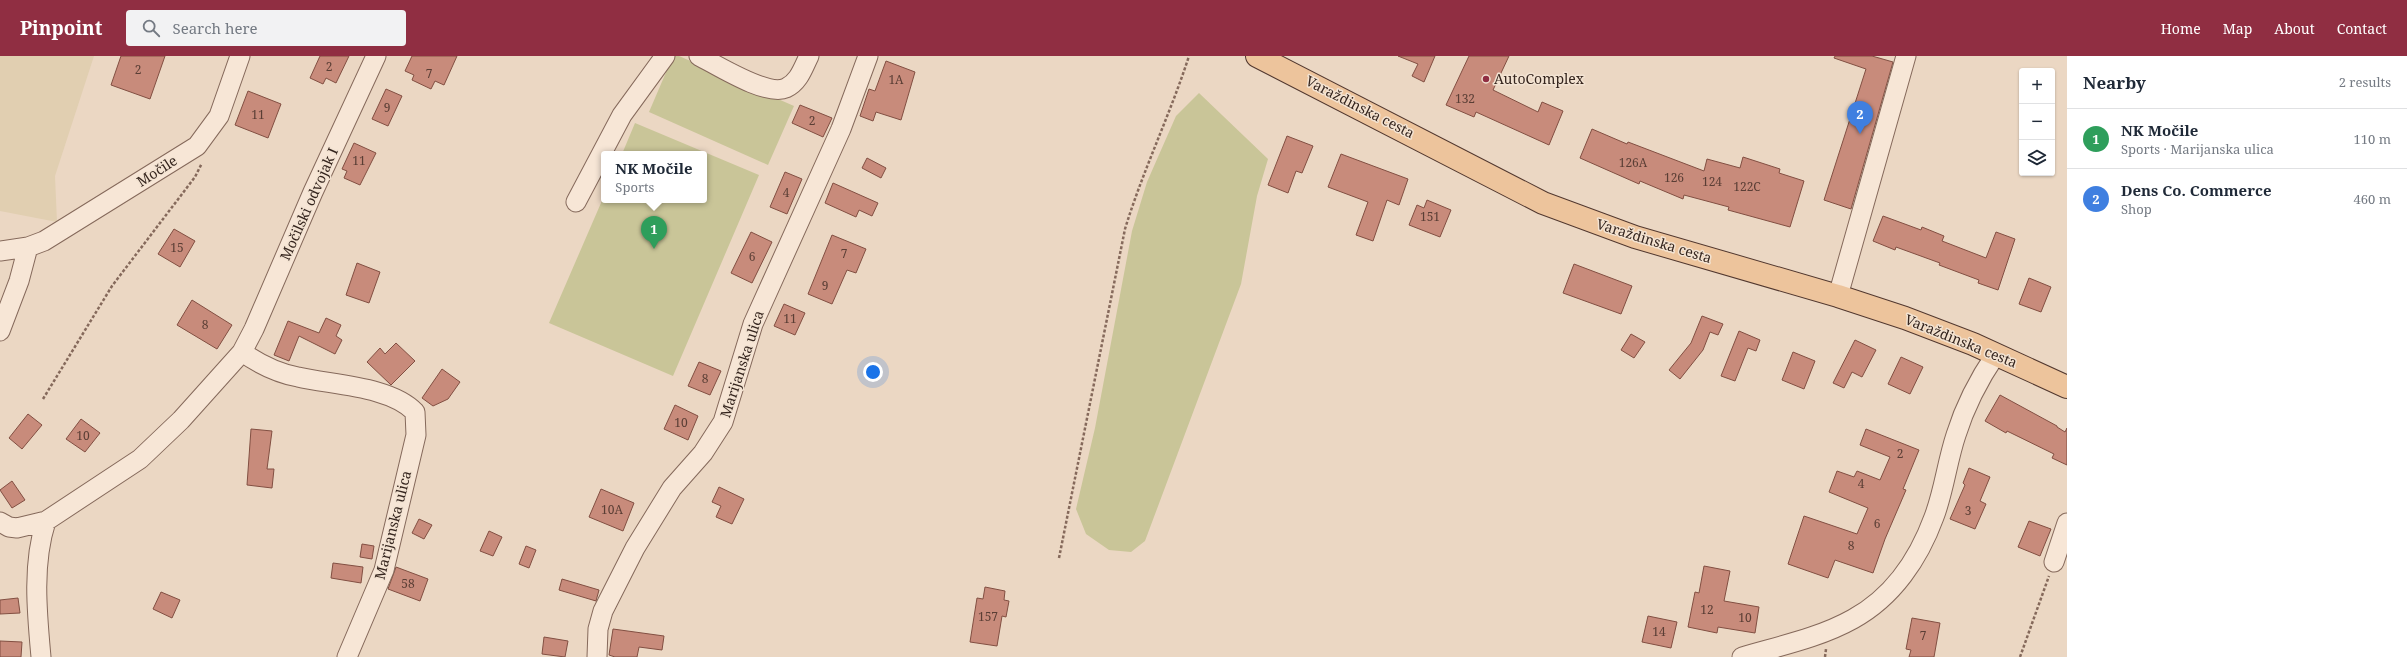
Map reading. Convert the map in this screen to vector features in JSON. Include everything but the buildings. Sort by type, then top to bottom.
[{"type":"main road","name":"Varaždinska cesta","points":[[1257,56],[1543,203],[1635,237],[1838,296],[1905,318],[1996,354],[2067,387]]},
{"type":"street","name":"Močile","points":[[0,252],[28,247],[44,241],[90,214],[197,146],[219,116],[240,56]]},
{"type":"street","name":"Močilski odvojak I","points":[[0,522],[9,527],[17,528],[46,521],[140,458],[182,420],[242,352],[254,329],[313,192],[376,56]]},
{"type":"street","points":[[603,151],[622,114],[665,56]]},
{"type":"street","points":[[699,56],[745,80],[772,90],[786,88],[798,78],[809,56]]},
{"type":"street","name":"Marijanska ulica","points":[[596,657],[598,629],[603,611],[635,548],[672,488],[703,453],[722,422],[752,324],[841,129],[868,56]]},
{"type":"street","points":[[1838,296],[1906,56]]},
{"type":"street","points":[[576,202],[601,154]]},
{"type":"street","points":[[0,331],[19,281],[28,247]]},
{"type":"street","name":"Marijanska ulica","points":[[242,352],[256,362],[289,375],[399,399],[414,412],[416,435],[384,570],[347,657]]},
{"type":"street","points":[[1742,657],[1812,637],[1853,619],[1894,586],[1912,564],[1934,517],[1956,435],[1969,401],[1996,354]]},
{"type":"street","points":[[41,657],[36,600],[41,547],[46,521]]},
{"type":"street","points":[[2054,562],[2067,523]]},
{"type":"path","points":[[1059,558],[1125,229],[1138,185],[1175,100],[1189,56]]},
{"type":"path","points":[[43,399],[112,286],[195,177],[202,163],[202,152],[197,146]]},
{"type":"path","points":[[2020,657],[2054,562]]},
{"type":"shaded area","points":[[0,56],[94,56],[55,176],[57,222],[0,211]]},
{"type":"shaded area","points":[[673,56],[679,56],[794,106],[768,165],[649,112]]},
{"type":"shaded area","points":[[1199,93],[1268,159],[1257,196],[1241,284],[1145,541],[1131,552],[1109,550],[1086,534],[1076,509],[1095,428],[1132,231],[1147,182],[1176,116]]},
{"type":"shaded area","points":[[635,123],[702,151],[623,151]]},
{"type":"shaded area","points":[[707,153],[759,175],[673,376],[549,323],[601,203],[707,203]]},
{"type":"place","name":"AutoComplex","points":[[1486,79]]},
{"type":"place","name":"Dens Co. Commerce","points":[[1860,134]]},
{"type":"place","name":"NK Močile","points":[[654,249]]}]
